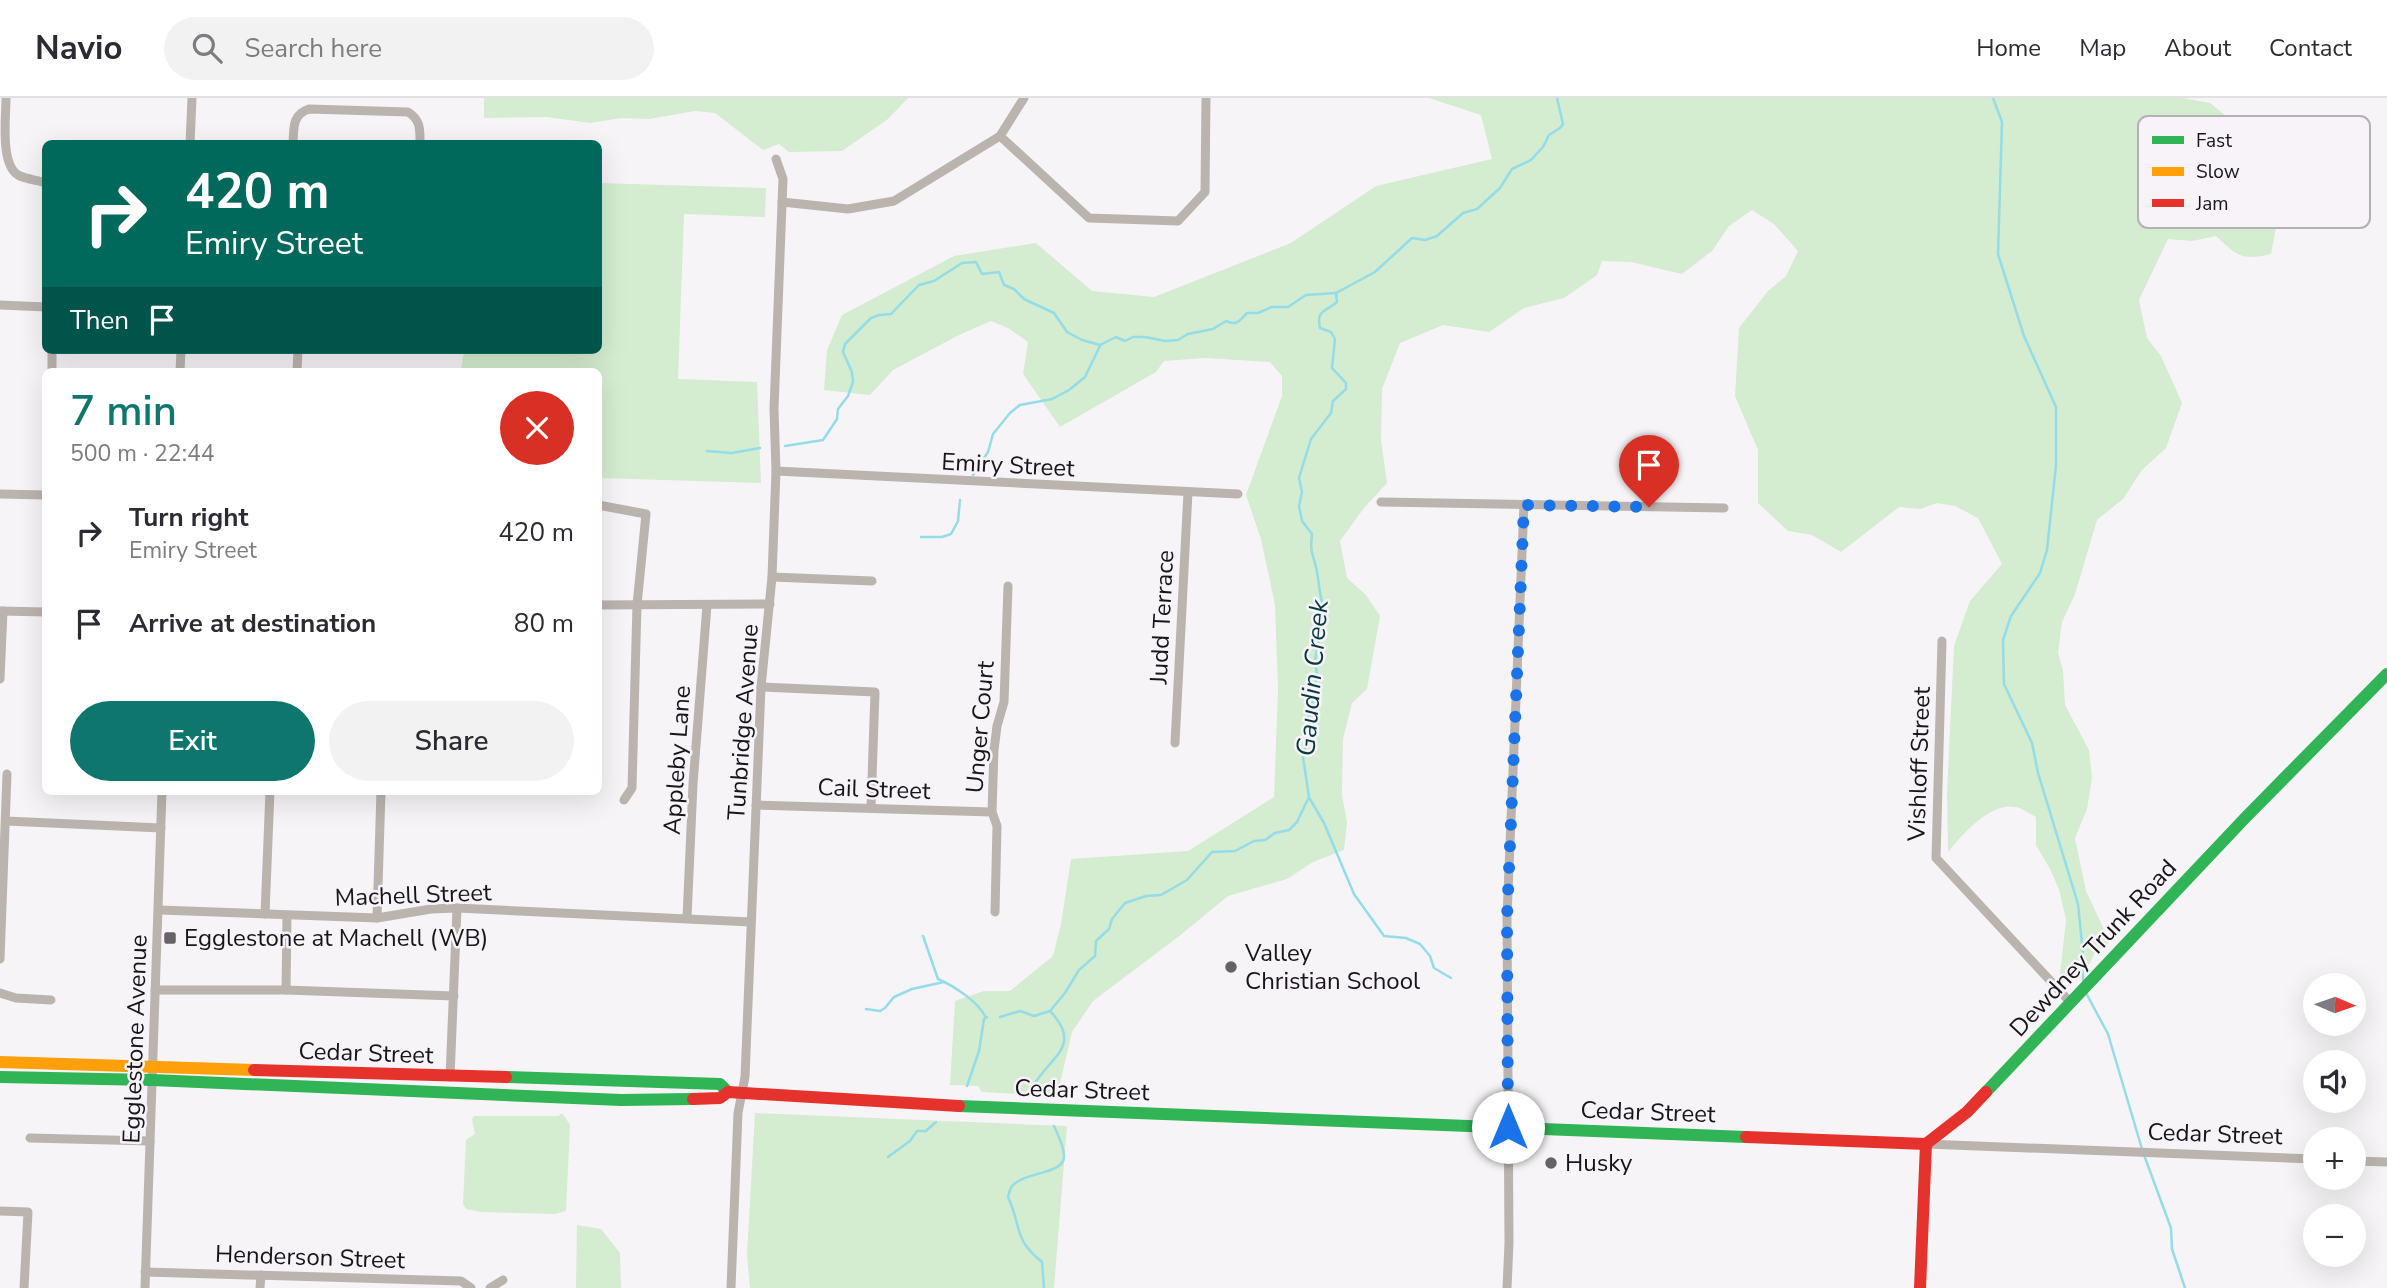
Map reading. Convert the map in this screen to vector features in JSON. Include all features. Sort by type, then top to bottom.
[{"type":"main road","name":"Dewdney Trunk Road","points":[[1926,1144],[1967,1112],[2246,817],[2387,674]]},
{"type":"main road","name":"Cedar Street","points":[[0,1062],[621,1100],[720,1098],[734,1092]]},
{"type":"main road","name":"Cedar Street","points":[[0,1077],[152,1073],[720,1084],[734,1092],[948,1106],[1926,1144]]},
{"type":"main road","points":[[1920,1288],[1926,1144]]},
{"type":"street","points":[[6,98],[5,147],[9,164],[17,174],[42,182]]},
{"type":"street","points":[[190,140],[192,98]]},
{"type":"street","points":[[782,202],[848,209],[894,201],[1000,136],[1024,98]]},
{"type":"street","points":[[1000,136],[1089,218],[1178,221],[1205,192],[1206,98]]},
{"type":"street","points":[[293,140],[295,120],[300,112],[310,109],[408,112],[416,117],[420,126],[420,140]]},
{"type":"street","name":"Tunbridge Avenue","points":[[732,1288],[734,1092],[745,1077],[761,687],[772,577],[783,179],[776,159]]},
{"type":"street","points":[[0,304],[42,307]]},
{"type":"street","name":"Emiry Street","points":[[776,471],[1238,494]]},
{"type":"street","name":"Judd Terrace","points":[[1175,743],[1188,492]]},
{"type":"street","points":[[0,494],[42,495]]},
{"type":"street","points":[[1381,502],[1724,508]]},
{"type":"street","points":[[1507,1288],[1510,1243],[1507,918],[1524,505]]},
{"type":"street","points":[[602,506],[646,514],[637,605],[632,788],[624,800]]},
{"type":"street","points":[[772,577],[872,581]]},
{"type":"street","name":"Unger Court","points":[[995,912],[997,826],[992,812],[994,750],[1004,702],[1008,586]]},
{"type":"street","points":[[602,605],[770,604]]},
{"type":"street","name":"Appleby Lane","points":[[687,918],[693,784],[707,605]]},
{"type":"street","points":[[0,680],[1,611],[42,612]]},
{"type":"street","name":"Vishloff Street","points":[[1942,641],[1936,858],[2071,1003]]},
{"type":"street","points":[[761,687],[875,692],[871,808]]},
{"type":"street","points":[[0,959],[7,774]]},
{"type":"street","name":"Egglestone Avenue","points":[[145,1288],[162,795]]},
{"type":"street","points":[[265,914],[270,795]]},
{"type":"street","points":[[377,918],[381,795]]},
{"type":"street","name":"Cail Street","points":[[756,805],[992,812]]},
{"type":"street","points":[[6,821],[161,828]]},
{"type":"street","points":[[450,1077],[457,908]]},
{"type":"street","name":"Machell Street","points":[[160,910],[377,918],[431,909],[457,908],[751,922]]},
{"type":"street","points":[[286,990],[287,916]]},
{"type":"street","points":[[155,990],[286,990],[454,996]]},
{"type":"street","points":[[0,993],[16,998],[51,1000]]},
{"type":"street","points":[[30,1138],[150,1141]]},
{"type":"street","name":"Cedar Street","points":[[1926,1144],[2303,1159]]},
{"type":"street","points":[[2366,1161],[2387,1162]]},
{"type":"street","points":[[0,1211],[27,1212],[24,1288]]},
{"type":"street","name":"Henderson Street","points":[[145,1272],[261,1275],[373,1283],[461,1281],[471,1288]]},
{"type":"street","points":[[260,1288],[261,1275]]},
{"type":"street","points":[[490,1288],[503,1280]]},
{"type":"green space","points":[[484,98],[908,98],[888,119],[842,151],[789,152],[779,144],[763,150],[715,113],[695,111],[649,119],[621,118],[590,123],[547,117],[484,118]]},
{"type":"green space","points":[[1429,98],[2183,98],[2210,103],[2226,116],[2138,116],[2138,228],[2275,228],[2271,254],[2246,257],[2229,248],[2216,236],[2192,241],[2168,239],[2139,300],[2147,338],[2161,356],[2182,403],[2166,448],[2142,470],[2123,499],[2097,520],[2075,594],[2062,622],[2058,653],[2063,670],[2065,705],[2089,750],[2092,778],[2087,809],[2075,838],[2086,891],[2107,936],[2112,940],[2094,954],[2077,981],[2060,974],[2066,920],[2059,889],[2036,845],[2036,817],[2023,810],[2006,807],[1987,814],[1948,852],[1947,792],[1954,646],[1970,601],[2002,564],[1978,518],[1955,506],[1937,503],[1920,509],[1899,507],[1841,552],[1812,535],[1788,531],[1758,503],[1758,450],[1735,396],[1739,328],[1768,291],[1786,276],[1798,251],[1774,224],[1752,210],[1729,226],[1712,251],[1682,274],[1631,262],[1602,261],[1597,275],[1564,298],[1524,308],[1489,332],[1443,325],[1400,343],[1382,389],[1381,440],[1387,483],[1364,508],[1340,541],[1347,578],[1366,595],[1380,616],[1367,689],[1352,703],[1343,739],[1342,795],[1347,822],[1344,850],[1313,862],[1287,879],[1228,896],[1093,1001],[1072,1032],[1057,1096],[982,1092],[978,1086],[950,1085],[955,1001],[984,991],[1010,991],[1053,956],[1071,859],[1188,851],[1274,797],[1278,689],[1275,605],[1261,539],[1246,495],[1282,396],[1282,376],[1270,362],[1205,358],[1164,361],[1156,372],[1060,427],[1023,374],[1028,342],[1008,328],[991,321],[893,370],[870,395],[824,390],[827,350],[842,315],[954,256],[1036,243],[1092,291],[1154,297],[1291,243],[1376,186],[1492,159],[1481,115]]},
{"type":"green space","points":[[602,183],[766,188],[765,217],[684,214],[678,379],[757,382],[761,483],[602,478],[602,368],[461,368],[463,354],[602,354]]},
{"type":"green space","points":[[755,1113],[1067,1126],[1054,1288],[750,1288],[747,1254]]},
{"type":"green space","points":[[563,1114],[570,1125],[566,1211],[555,1214],[481,1212],[466,1209],[463,1204],[466,1140],[475,1134],[472,1119],[474,1116]]},
{"type":"green space","points":[[577,1225],[601,1229],[620,1253],[621,1288],[576,1288]]},
{"type":"waterway","name":"Gaudin Creek","points":[[1000,1017],[1020,1011],[1034,1016],[1050,1011],[1079,970],[1095,956],[1096,941],[1109,929],[1112,919],[1125,903],[1146,896],[1161,895],[1187,880],[1212,852],[1235,851],[1254,841],[1265,840],[1275,833],[1289,830],[1297,822],[1309,797],[1303,757],[1309,733],[1304,721],[1311,714],[1319,640],[1316,621],[1323,606],[1312,551],[1312,534],[1302,521],[1299,506],[1302,492],[1299,478],[1311,439],[1331,413],[1333,401],[1346,389],[1346,383],[1332,368],[1335,339],[1331,332],[1320,328],[1320,314],[1337,302],[1336,293],[1375,272],[1412,238],[1425,240],[1437,236],[1463,213],[1477,209],[1500,188],[1512,169],[1531,160],[1543,147],[1549,135],[1563,124],[1557,98]]},
{"type":"waterway","points":[[1993,98],[2002,122],[1998,254],[2024,336],[2056,407],[2056,465],[2047,550],[2040,573],[2011,616],[2003,640],[2004,684],[2032,743],[2038,773],[2078,904],[2083,981]]},
{"type":"waterway","points":[[785,446],[823,440],[837,419],[838,409],[848,396],[853,382],[852,372],[843,352],[845,344],[871,318],[891,314],[919,285],[934,281],[962,263],[976,262],[982,274],[999,272],[1004,285],[1014,289],[1024,299],[1054,313],[1067,332],[1100,345],[1116,337],[1125,341],[1133,337],[1178,340],[1188,334],[1213,329],[1226,321],[1235,323],[1247,313],[1258,313],[1272,307],[1288,307],[1306,295],[1336,293]]},
{"type":"waterway","points":[[973,475],[988,452],[993,434],[1010,413],[1020,405],[1052,399],[1069,390],[1085,377],[1100,346]]},
{"type":"waterway","points":[[707,451],[732,453],[760,448]]},
{"type":"waterway","points":[[921,537],[951,534],[958,521],[960,500]]},
{"type":"waterway","points":[[1310,799],[1324,823],[1354,894],[1384,936],[1406,938],[1420,944],[1430,956],[1434,968],[1451,978]]},
{"type":"waterway","points":[[923,936],[938,979],[965,995],[978,1006],[986,1018]]},
{"type":"waterway","points":[[866,1009],[880,1011],[894,997],[912,989],[944,982]]},
{"type":"waterway","points":[[2085,991],[2108,1034],[2142,1149]]},
{"type":"waterway","points":[[1035,1083],[1056,1057],[1064,1041],[1064,1033],[1050,1011]]},
{"type":"waterway","points":[[967,1086],[979,1051],[984,1019],[987,1017]]},
{"type":"waterway","points":[[888,1157],[910,1141],[917,1131],[926,1131],[936,1122]]},
{"type":"waterway","points":[[1044,1288],[1042,1262],[1022,1239],[1008,1197],[1012,1186],[1018,1181],[1062,1163],[1063,1150],[1054,1126]]},
{"type":"waterway","points":[[2144,1155],[2171,1228],[2172,1249],[2185,1288]]},
{"type":"traffic: fast","points":[[1986,1092],[2246,817],[2387,674]]},
{"type":"traffic: fast","points":[[0,1077],[152,1080],[621,1100],[693,1099]]},
{"type":"traffic: fast","points":[[506,1077],[720,1084],[728,1092]]},
{"type":"traffic: fast","points":[[959,1106],[1746,1137]]},
{"type":"traffic: slow","points":[[0,1062],[254,1070]]},
{"type":"traffic: jam","points":[[254,1070],[506,1077]]},
{"type":"traffic: jam","points":[[693,1099],[720,1098],[728,1092],[959,1106]]},
{"type":"traffic: jam","points":[[1920,1288],[1926,1144],[1967,1112],[1986,1092]]},
{"type":"traffic: jam","points":[[1746,1137],[1926,1144]]},
{"type":"place","name":"Egglestone at Machell (WB)","points":[[170,938]]},
{"type":"place","name":"Valley Christian School","points":[[1231,967]]},
{"type":"place","name":"Husky","points":[[1551,1163]]},
{"type":"route","points":[[1508,1127],[1507,918],[1524,505],[1649,507]]}]
